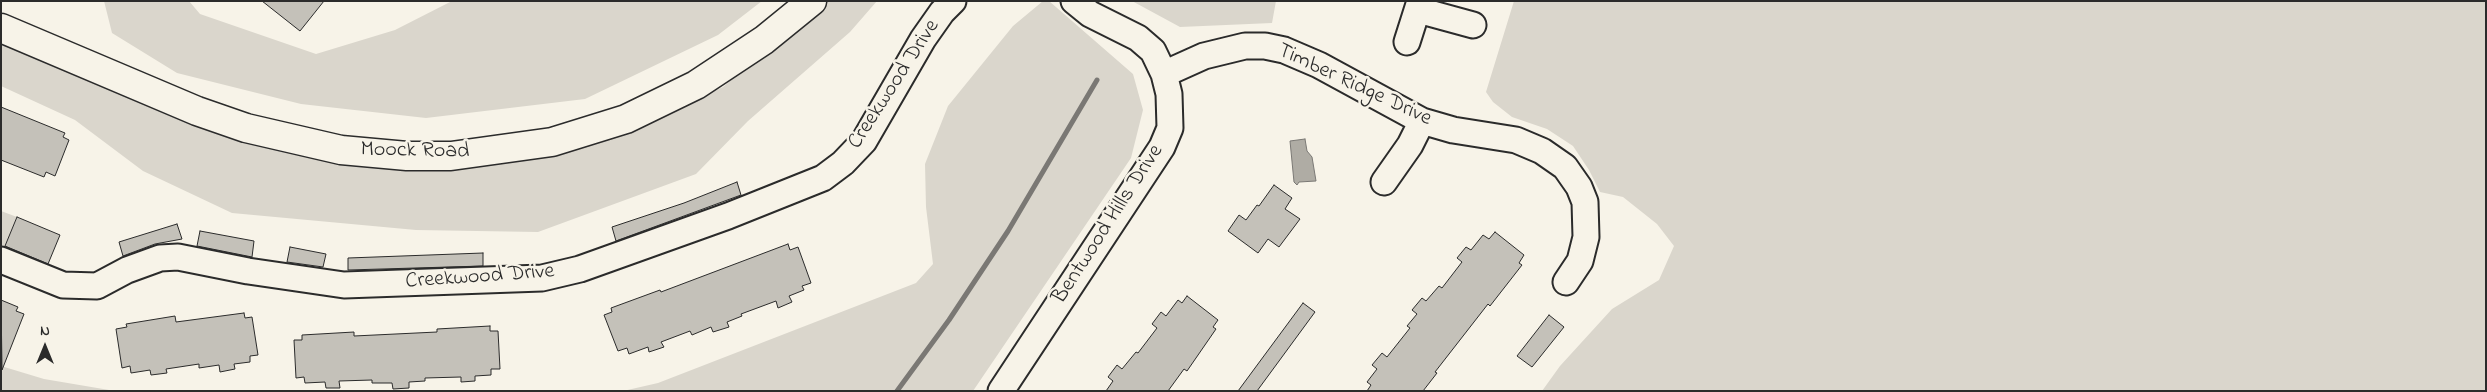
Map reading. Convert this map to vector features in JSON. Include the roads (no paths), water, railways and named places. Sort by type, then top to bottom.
[{"type":"main road","name":"Moock Road","points":[[1,28],[197,111],[246,128],[341,150],[407,156],[452,156],[552,142],[626,119],[696,85],[727,66],[812,1]]},
{"type":"street","name":"Creekwood Drive","points":[[1,260],[63,285],[97,286],[128,270],[160,258],[178,257],[248,271],[344,285],[542,278],[580,268],[728,216],[823,178],[843,163],[864,141],[923,39],[942,12],[953,1]]},
{"type":"street","name":"Bentwood Hills Drive","points":[[1001,391],[1162,147],[1170,128],[1171,106],[1164,74],[1153,51],[1138,38],[1090,14],[1074,1]]},
{"type":"street","points":[[1407,42],[1419,5],[1473,25]]},
{"type":"street","name":"Timber Ridge Drive","points":[[1164,74],[1204,56],[1245,46],[1265,46],[1284,50],[1313,62],[1422,121],[1453,130],[1516,140],[1542,151],[1565,167],[1579,187],[1585,202],[1586,237],[1580,261],[1566,282]]},
{"type":"street","points":[[1384,182],[1410,145],[1422,121]]},
{"type":"waterway","points":[[897,391],[949,320],[1008,231],[1097,80]]}]
